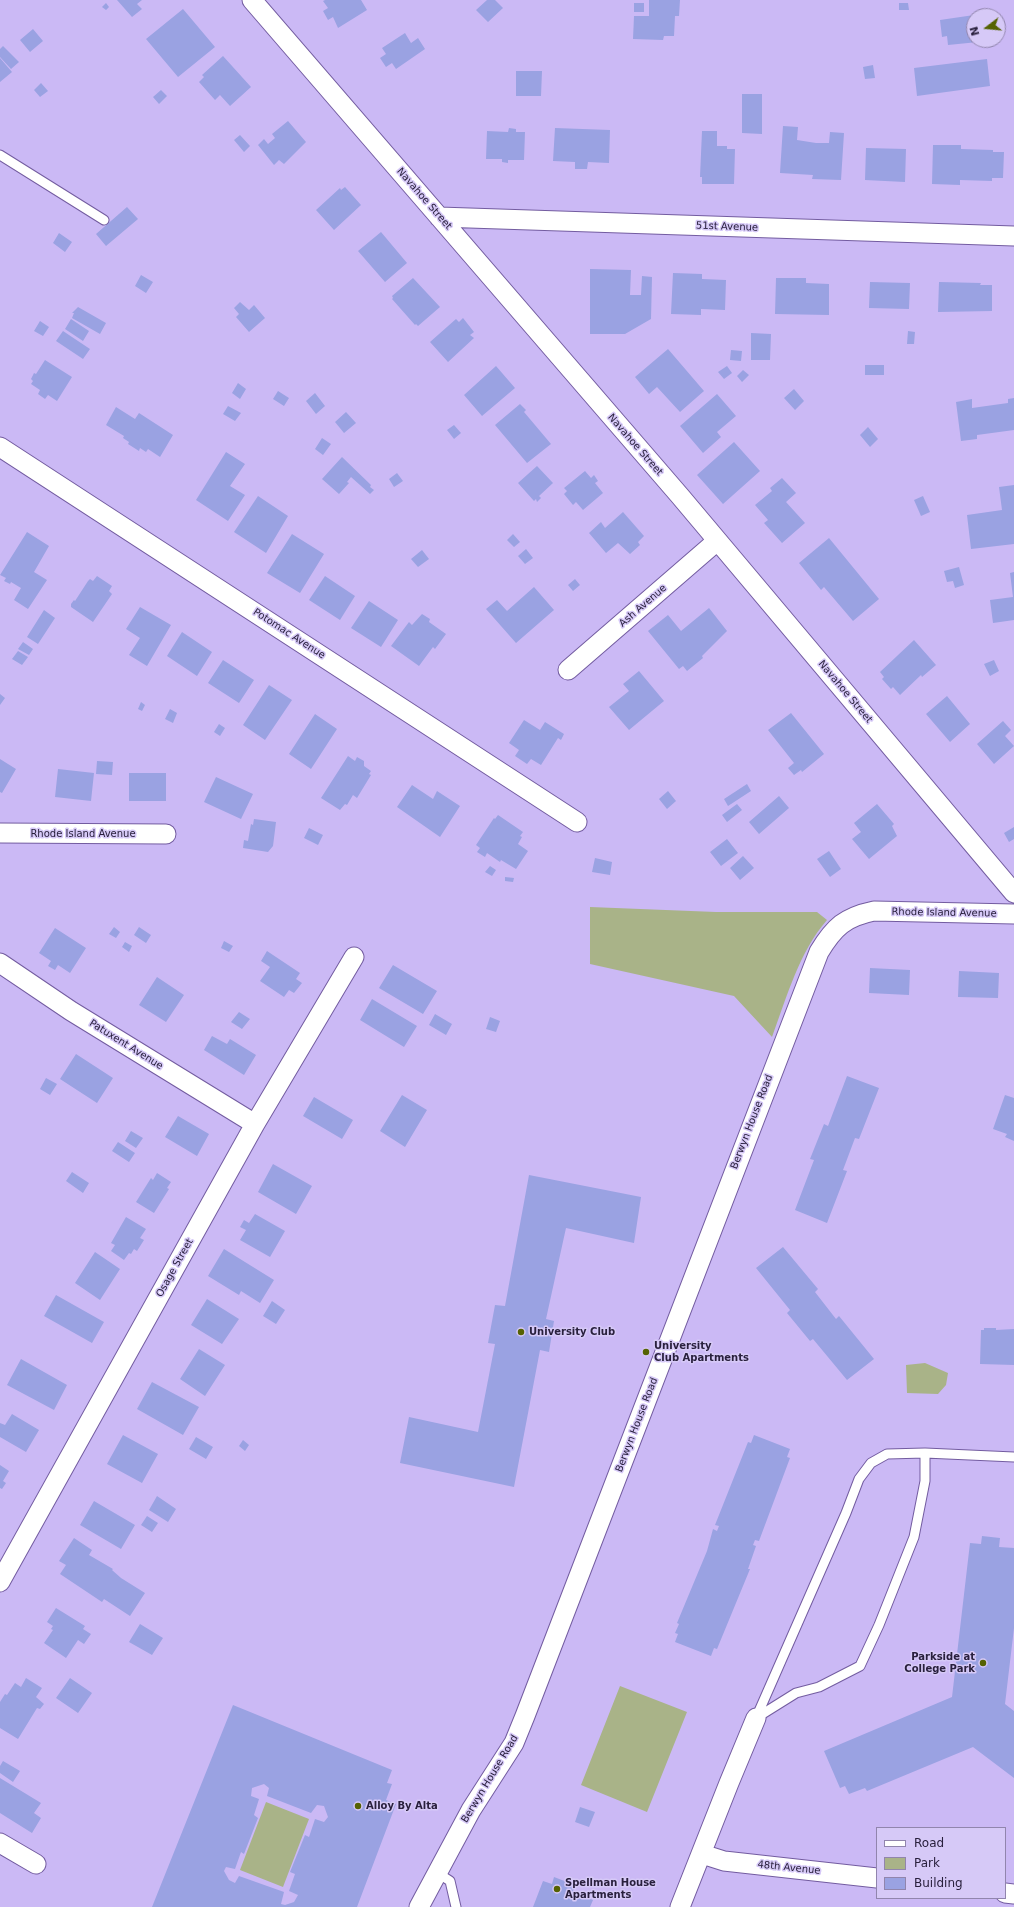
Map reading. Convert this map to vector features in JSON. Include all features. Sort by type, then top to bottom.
[{"type":"street","name":"Navahoe Street","points":[[252,0],[717,541],[1014,893]]},
{"type":"street","name":"51st Avenue","points":[[439,217],[1014,236]]},
{"type":"street","name":"Potomac Avenue","points":[[0,447],[577,822]]},
{"type":"street","name":"Ash Avenue","points":[[568,670],[717,541]]},
{"type":"street","name":"Rhode Island Avenue","points":[[0,833],[166,834]]},
{"type":"street","name":"Rhode Island Avenue","points":[[874,911],[1014,914]]},
{"type":"street","name":"Berwyn House Road","points":[[419,1907],[436,1872],[471,1810],[514,1743],[526,1716],[818,952],[827,938],[841,923],[860,914],[874,911]]},
{"type":"street","name":"Osage Street","points":[[0,1582],[255,1124],[354,957]]},
{"type":"street","name":"Patuxent Avenue","points":[[0,963],[71,1011],[255,1124]]},
{"type":"street","points":[[680,1907],[702,1854],[728,1782],[756,1718]]},
{"type":"street","points":[[0,1843],[36,1864]]},
{"type":"street","name":"48th Avenue","points":[[702,1854],[724,1861],[876,1878]]},
{"type":"lane","points":[[0,155],[104,220]]},
{"type":"lane","points":[[756,1718],[796,1693],[819,1687],[860,1666],[879,1625],[914,1537],[925,1481],[925,1453]]},
{"type":"lane","points":[[756,1718],[846,1513],[859,1479],[871,1463],[887,1454],[925,1453],[1014,1457]]},
{"type":"lane","points":[[436,1872],[450,1881],[456,1907]]},
{"type":"green space","points":[[590,907],[716,912],[817,912],[827,920],[817,933],[801,961],[772,1037],[734,996],[590,964]]},
{"type":"green space","points":[[925,1363],[948,1373],[946,1385],[938,1394],[907,1393],[906,1365]]},
{"type":"green space","points":[[620,1686],[687,1712],[647,1812],[581,1785]]},
{"type":"green space","points":[[266,1802],[309,1819],[283,1887],[240,1870]]},
{"type":"building","points":[[117,0],[142,0],[137,4],[142,9],[132,17]]},
{"type":"building","points":[[361,0],[367,10],[338,28],[333,17],[328,20],[323,11],[328,8],[323,1]]},
{"type":"building","points":[[487,0],[495,0],[503,8],[488,22],[476,10]]},
{"type":"building","points":[[649,0],[680,0],[679,16],[675,16],[674,36],[664,36],[663,40],[633,39],[634,16],[649,16]]},
{"type":"building","points":[[106,3],[109,7],[106,10],[102,7]]},
{"type":"building","points":[[634,3],[644,3],[644,12],[634,12]]},
{"type":"building","points":[[899,3],[908,3],[909,10],[899,10]]},
{"type":"building","points":[[183,9],[215,47],[178,77],[146,39]]},
{"type":"building","points":[[966,16],[966,43],[948,45],[947,36],[942,37],[940,20]]},
{"type":"building","points":[[33,29],[43,41],[30,52],[20,40]]},
{"type":"building","points":[[405,33],[411,43],[418,38],[425,49],[396,69],[392,63],[386,67],[380,58],[386,54],[382,48]]},
{"type":"building","points":[[3,46],[19,62],[11,69],[0,57],[0,49]]},
{"type":"building","points":[[223,56],[251,87],[230,106],[220,95],[215,100],[199,82],[204,77],[202,75]]},
{"type":"building","points":[[0,58],[12,72],[0,82]]},
{"type":"building","points":[[987,59],[990,86],[917,96],[914,68]]},
{"type":"building","points":[[873,65],[875,78],[865,79],[863,67]]},
{"type":"building","points":[[516,71],[542,71],[541,96],[516,96]]},
{"type":"building","points":[[41,83],[48,91],[40,97],[34,90]]},
{"type":"building","points":[[161,90],[167,96],[159,104],[153,97]]},
{"type":"building","points":[[742,94],[762,94],[762,134],[742,133]]},
{"type":"building","points":[[288,121],[306,142],[284,164],[279,160],[274,165],[258,145],[264,139],[268,144],[275,138],[272,134]]},
{"type":"building","points":[[783,126],[798,127],[797,140],[816,143],[829,143],[830,132],[844,133],[841,180],[812,179],[813,175],[780,173]]},
{"type":"building","points":[[509,128],[516,129],[516,132],[525,132],[524,160],[508,160],[508,163],[502,162],[502,159],[486,159],[487,131],[508,132]]},
{"type":"building","points":[[555,128],[610,130],[609,163],[588,162],[587,169],[575,169],[575,162],[553,161]]},
{"type":"building","points":[[702,131],[717,131],[717,146],[727,146],[727,149],[735,149],[734,184],[702,184],[702,177],[700,177]]},
{"type":"building","points":[[240,135],[250,146],[244,152],[234,140]]},
{"type":"building","points":[[933,145],[961,145],[961,149],[993,150],[993,152],[1004,152],[1003,178],[992,178],[992,181],[960,180],[960,185],[932,184]]},
{"type":"building","points":[[866,148],[906,149],[905,182],[865,180]]},
{"type":"building","points":[[345,187],[361,205],[334,230],[316,210],[340,188],[341,190]]},
{"type":"building","points":[[127,207],[138,219],[106,246],[96,234]]},
{"type":"building","points":[[381,232],[407,263],[385,282],[358,251]]},
{"type":"building","points":[[59,233],[72,242],[65,252],[53,243]]},
{"type":"building","points":[[590,269],[631,270],[630,295],[641,295],[642,276],[652,277],[651,319],[625,334],[590,334]]},
{"type":"building","points":[[673,273],[702,274],[702,279],[726,280],[725,310],[701,309],[701,315],[671,314]]},
{"type":"building","points":[[141,275],[153,282],[146,293],[135,286]]},
{"type":"building","points":[[413,278],[440,307],[418,326],[416,324],[415,325],[392,299],[392,296]]},
{"type":"building","points":[[776,278],[806,278],[806,283],[829,284],[829,315],[775,314]]},
{"type":"building","points":[[870,282],[910,283],[909,309],[869,308]]},
{"type":"building","points":[[939,282],[981,283],[980,285],[992,285],[992,311],[938,312]]},
{"type":"building","points":[[240,302],[249,310],[254,305],[265,318],[249,332],[236,317],[239,314],[234,308]]},
{"type":"building","points":[[78,307],[106,323],[100,334],[72,318],[74,313],[72,313]]},
{"type":"building","points":[[463,318],[474,332],[470,335],[474,338],[448,362],[430,342],[456,319],[459,322]]},
{"type":"building","points":[[71,319],[89,331],[83,341],[65,329]]},
{"type":"building","points":[[40,321],[49,327],[43,336],[34,331]]},
{"type":"building","points":[[63,331],[90,349],[83,359],[56,341]]},
{"type":"building","points":[[908,331],[915,332],[914,344],[907,344]]},
{"type":"building","points":[[751,333],[771,334],[770,360],[751,360]]},
{"type":"building","points":[[668,349],[704,391],[680,412],[657,387],[649,394],[635,377]]},
{"type":"building","points":[[731,350],[742,351],[741,361],[730,360]]},
{"type":"building","points":[[45,360],[72,377],[57,401],[48,395],[45,399],[38,394],[40,390],[31,384],[33,381],[31,379],[34,373],[36,374]]},
{"type":"building","points":[[865,365],[884,365],[884,375],[865,375]]},
{"type":"building","points":[[496,366],[515,388],[482,416],[464,395]]},
{"type":"building","points":[[727,366],[732,373],[724,379],[718,372]]},
{"type":"building","points":[[743,370],[749,375],[742,382],[737,376]]},
{"type":"building","points":[[238,383],[246,389],[240,399],[232,393]]},
{"type":"building","points":[[794,389],[804,401],[795,410],[784,398]]},
{"type":"building","points":[[278,391],[289,398],[284,406],[273,399]]},
{"type":"building","points":[[315,393],[325,406],[316,414],[306,401]]},
{"type":"building","points":[[717,394],[736,416],[717,432],[721,437],[703,453],[680,426]]},
{"type":"building","points":[[1014,398],[1014,430],[977,435],[977,439],[961,441],[956,402],[972,399],[972,408],[1008,403],[1008,399]]},
{"type":"building","points":[[520,404],[526,410],[524,412],[551,444],[527,463],[495,425]]},
{"type":"building","points":[[228,406],[241,413],[235,421],[223,414]]},
{"type":"building","points":[[116,407],[135,419],[139,413],[173,435],[160,457],[148,449],[146,452],[140,448],[139,451],[128,444],[129,442],[123,438],[124,436],[106,425]]},
{"type":"building","points":[[346,412],[356,423],[344,433],[335,422]]},
{"type":"building","points":[[454,425],[461,433],[454,439],[447,430]]},
{"type":"building","points":[[868,427],[878,439],[870,447],[860,435]]},
{"type":"building","points":[[322,438],[331,444],[323,455],[315,449]]},
{"type":"building","points":[[734,442],[760,471],[723,504],[697,475]]},
{"type":"building","points":[[226,452],[245,464],[230,486],[245,495],[228,521],[196,500]]},
{"type":"building","points":[[342,457],[371,485],[370,487],[374,490],[370,494],[351,477],[347,482],[349,483],[339,494],[322,479]]},
{"type":"building","points":[[537,466],[553,483],[539,496],[541,498],[537,502],[536,499],[534,501],[518,483]]},
{"type":"building","points":[[585,471],[591,478],[594,475],[598,481],[595,483],[603,493],[583,510],[576,502],[573,505],[564,494],[567,491],[564,488]]},
{"type":"building","points":[[397,473],[403,481],[394,487],[389,479]]},
{"type":"building","points":[[782,478],[796,493],[786,502],[805,523],[782,543],[764,523],[768,520],[755,505],[772,491],[770,488]]},
{"type":"building","points":[[1014,485],[1014,544],[971,549],[967,515],[1002,510],[999,487]]},
{"type":"building","points":[[258,496],[288,516],[266,553],[234,532]]},
{"type":"building","points":[[923,496],[930,512],[921,516],[914,500]]},
{"type":"building","points":[[623,512],[644,536],[638,542],[640,545],[630,554],[618,543],[606,553],[589,533],[601,522],[605,528]]},
{"type":"building","points":[[27,532],[49,546],[34,572],[47,580],[28,609],[14,600],[21,588],[11,582],[10,584],[4,581],[6,578],[0,575]]},
{"type":"building","points":[[292,534],[324,554],[300,593],[267,573]]},
{"type":"building","points":[[513,534],[520,542],[514,547],[507,540]]},
{"type":"building","points":[[829,538],[879,599],[853,621],[824,587],[821,590],[799,563]]},
{"type":"building","points":[[526,549],[533,558],[525,564],[518,556]]},
{"type":"building","points":[[422,550],[429,559],[418,567],[411,559]]},
{"type":"building","points":[[959,567],[964,585],[955,588],[953,581],[947,582],[944,571]]},
{"type":"building","points":[[1014,572],[1014,620],[993,623],[990,600],[1013,597],[1010,573]]},
{"type":"building","points":[[97,576],[112,586],[109,591],[112,594],[93,622],[71,607],[71,604],[74,600],[75,601],[88,581],[90,579],[93,581]]},
{"type":"building","points":[[325,576],[355,596],[340,620],[309,600]]},
{"type":"building","points":[[575,579],[580,585],[573,591],[568,585]]},
{"type":"building","points":[[534,587],[554,610],[516,643],[486,609],[497,600],[507,611]]},
{"type":"building","points":[[369,601],[398,620],[381,647],[351,628]]},
{"type":"building","points":[[140,607],[171,625],[147,666],[129,655],[140,638],[126,629]]},
{"type":"building","points":[[709,608],[727,631],[702,656],[703,658],[687,671],[683,666],[679,669],[648,631],[668,615],[681,631]]},
{"type":"building","points":[[44,610],[55,618],[38,644],[27,637]]},
{"type":"building","points":[[422,614],[430,619],[429,622],[446,634],[435,649],[433,647],[419,666],[391,646],[409,622],[412,625]]},
{"type":"building","points":[[182,632],[212,652],[197,676],[167,656]]},
{"type":"building","points":[[914,640],[936,665],[922,677],[921,675],[900,695],[893,687],[891,689],[882,679],[884,677],[880,672]]},
{"type":"building","points":[[23,642],[33,649],[29,655],[18,649]]},
{"type":"building","points":[[18,651],[28,657],[22,665],[12,659]]},
{"type":"building","points":[[223,660],[254,680],[239,703],[208,683]]},
{"type":"building","points":[[994,660],[999,671],[990,676],[984,664]]},
{"type":"building","points":[[639,671],[664,701],[629,730],[609,707],[629,691],[623,684]]},
{"type":"building","points":[[269,685],[292,700],[265,740],[243,725]]},
{"type":"building","points":[[0,694],[5,698],[0,705]]},
{"type":"building","points":[[947,696],[970,724],[950,742],[926,714]]},
{"type":"building","points":[[141,702],[145,705],[142,711],[138,709]]},
{"type":"building","points":[[170,709],[177,713],[173,723],[165,719]]},
{"type":"building","points":[[791,713],[824,754],[802,772],[801,770],[794,775],[788,768],[794,763],[768,730]]},
{"type":"building","points":[[315,714],[337,729],[311,769],[289,754]]},
{"type":"building","points":[[524,720],[540,730],[545,722],[564,734],[561,740],[558,738],[541,765],[531,759],[527,764],[515,756],[519,750],[509,743]]},
{"type":"building","points":[[1003,721],[1011,730],[1005,736],[1014,746],[994,764],[977,744]]},
{"type":"building","points":[[219,724],[225,728],[220,736],[214,732]]},
{"type":"building","points":[[348,756],[355,761],[357,757],[364,761],[364,766],[371,771],[369,774],[371,775],[357,798],[353,795],[347,805],[345,804],[340,810],[321,798]]},
{"type":"building","points":[[0,759],[16,769],[2,793],[0,792]]},
{"type":"building","points":[[97,761],[113,762],[112,775],[96,774]]},
{"type":"building","points":[[58,769],[94,773],[91,801],[55,797]]},
{"type":"building","points":[[129,773],[166,773],[166,801],[129,801]]},
{"type":"building","points":[[216,777],[253,794],[241,819],[204,802]]},
{"type":"building","points":[[747,784],[751,791],[728,806],[724,799]]},
{"type":"building","points":[[412,785],[433,799],[437,791],[460,806],[440,837],[397,807]]},
{"type":"building","points":[[668,791],[676,801],[667,809],[659,799]]},
{"type":"building","points":[[779,796],[789,808],[759,834],[749,822]]},
{"type":"building","points":[[737,804],[742,810],[727,822],[722,815]]},
{"type":"building","points":[[877,804],[894,824],[892,826],[897,836],[869,859],[852,839],[861,832],[854,823]]},
{"type":"building","points":[[498,815],[523,832],[520,836],[522,837],[518,844],[528,851],[516,869],[501,860],[500,862],[487,853],[485,857],[477,852],[480,848],[476,845],[494,818],[495,819]]},
{"type":"building","points":[[254,819],[276,822],[273,846],[268,852],[243,848],[244,840],[248,841],[251,824],[253,825]]},
{"type":"building","points":[[1014,827],[1014,839],[1009,842],[1004,833]]},
{"type":"building","points":[[309,828],[323,835],[318,845],[304,838]]},
{"type":"building","points":[[727,839],[738,853],[721,866],[710,852]]},
{"type":"building","points":[[829,851],[841,869],[830,877],[817,859]]},
{"type":"building","points":[[743,856],[754,868],[740,880],[730,868]]},
{"type":"building","points":[[595,858],[612,862],[610,875],[592,872]]},
{"type":"building","points":[[490,866],[496,870],[492,876],[485,872]]},
{"type":"building","points":[[505,877],[514,878],[513,882],[505,881]]},
{"type":"building","points":[[114,927],[120,932],[116,938],[109,934]]},
{"type":"building","points":[[139,927],[151,935],[146,943],[134,935]]},
{"type":"building","points":[[55,928],[86,948],[70,973],[58,965],[55,970],[48,966],[51,961],[39,953]]},
{"type":"building","points":[[224,941],[233,946],[229,952],[221,948]]},
{"type":"building","points":[[125,942],[132,946],[129,952],[122,947]]},
{"type":"building","points":[[267,951],[300,973],[296,979],[302,983],[294,993],[289,990],[284,997],[260,981],[270,967],[261,961]]},
{"type":"building","points":[[393,965],[437,991],[423,1014],[379,988]]},
{"type":"building","points":[[870,968],[910,970],[909,995],[869,993]]},
{"type":"building","points":[[959,971],[999,973],[998,998],[958,997]]},
{"type":"building","points":[[157,977],[184,995],[166,1022],[139,1005]]},
{"type":"building","points":[[372,999],[417,1026],[404,1047],[360,1020]]},
{"type":"building","points":[[239,1012],[250,1019],[242,1029],[231,1022]]},
{"type":"building","points":[[435,1014],[452,1024],[446,1035],[429,1025]]},
{"type":"building","points":[[490,1017],[500,1021],[496,1032],[486,1029]]},
{"type":"building","points":[[212,1036],[227,1044],[230,1039],[256,1055],[244,1075],[204,1050]]},
{"type":"building","points":[[76,1054],[113,1078],[97,1103],[60,1079]]},
{"type":"building","points":[[847,1076],[879,1088],[859,1139],[855,1138],[843,1170],[847,1171],[827,1223],[795,1210],[814,1160],[810,1159],[824,1124],[828,1126]]},
{"type":"building","points":[[46,1078],[57,1084],[50,1095],[40,1089]]},
{"type":"building","points":[[402,1095],[427,1110],[405,1147],[380,1131]]},
{"type":"building","points":[[1005,1095],[1014,1098],[1014,1141],[1005,1137],[1007,1134],[993,1129]]},
{"type":"building","points":[[314,1097],[353,1120],[342,1139],[303,1116]]},
{"type":"building","points":[[178,1116],[209,1134],[197,1156],[165,1137]]},
{"type":"building","points":[[131,1131],[143,1138],[136,1148],[125,1141]]},
{"type":"building","points":[[118,1142],[135,1153],[129,1162],[112,1151]]},
{"type":"building","points":[[273,1164],[312,1186],[296,1214],[258,1192]]},
{"type":"building","points":[[72,1172],[89,1183],[83,1193],[66,1181]]},
{"type":"building","points":[[157,1173],[171,1182],[167,1188],[169,1189],[154,1213],[136,1202],[151,1178],[153,1180]]},
{"type":"building","name":"University Club","points":[[529,1175],[641,1197],[634,1243],[566,1228],[546,1319],[554,1321],[549,1352],[540,1350],[514,1487],[400,1463],[409,1417],[478,1432],[495,1344],[488,1343],[495,1305],[505,1306]]},
{"type":"building","points":[[255,1214],[285,1231],[270,1257],[240,1240],[246,1230],[240,1227],[244,1220],[249,1223]]},
{"type":"building","points":[[126,1217],[146,1229],[140,1238],[144,1240],[137,1251],[134,1249],[124,1260],[111,1251],[115,1245],[111,1243]]},
{"type":"building","points":[[783,1247],[818,1289],[815,1292],[836,1319],[839,1316],[874,1359],[847,1380],[813,1339],[810,1341],[787,1313],[790,1310],[756,1268]]},
{"type":"building","points":[[224,1249],[274,1280],[260,1303],[241,1291],[239,1295],[208,1276]]},
{"type":"building","points":[[95,1252],[120,1269],[100,1300],[75,1283]]},
{"type":"building","points":[[56,1295],[104,1322],[92,1343],[44,1316]]},
{"type":"building","points":[[207,1299],[239,1319],[222,1344],[191,1325]]},
{"type":"building","points":[[272,1301],[285,1310],[276,1324],[263,1316]]},
{"type":"building","points":[[984,1328],[996,1328],[996,1330],[1014,1329],[1014,1365],[980,1364],[981,1330],[984,1330]]},
{"type":"building","points":[[199,1349],[225,1365],[205,1396],[180,1379]]},
{"type":"building","points":[[21,1359],[67,1385],[54,1410],[7,1385]]},
{"type":"building","points":[[152,1382],[199,1407],[183,1435],[137,1409]]},
{"type":"building","points":[[12,1414],[39,1430],[26,1452],[0,1437],[0,1423],[5,1425]]},
{"type":"building","points":[[123,1435],[158,1454],[142,1483],[107,1464]]},
{"type":"building","points":[[754,1435],[790,1449],[787,1457],[790,1458],[759,1541],[755,1540],[753,1545],[756,1546],[748,1569],[750,1569],[717,1649],[714,1648],[711,1656],[675,1642],[678,1634],[675,1633],[679,1624],[677,1623],[707,1551],[713,1529],[717,1531],[719,1526],[715,1525],[748,1442],[751,1443]]},
{"type":"building","points":[[196,1437],[213,1447],[206,1459],[189,1449]]},
{"type":"building","points":[[243,1440],[249,1445],[245,1451],[239,1446]]},
{"type":"building","points":[[0,1465],[9,1471],[3,1481],[6,1483],[2,1489],[0,1488]]},
{"type":"building","points":[[157,1496],[176,1509],[168,1522],[149,1510]]},
{"type":"building","points":[[94,1501],[135,1525],[121,1549],[80,1525]]},
{"type":"building","points":[[147,1516],[158,1523],[152,1532],[141,1525]]},
{"type":"building","name":"Parkside at College Park","points":[[982,1536],[1000,1538],[999,1547],[1014,1548],[1014,1628],[1005,1704],[1014,1711],[1014,1778],[973,1747],[867,1791],[865,1788],[849,1794],[845,1786],[840,1788],[824,1751],[952,1697],[970,1543],[981,1544]]},
{"type":"building","points":[[74,1538],[92,1550],[89,1555],[113,1569],[112,1570],[121,1578],[145,1593],[130,1616],[104,1599],[102,1602],[60,1574],[66,1565],[59,1561]]},
{"type":"building","points":[[56,1608],[85,1626],[83,1629],[91,1634],[84,1644],[78,1640],[66,1658],[44,1643],[53,1630],[51,1629],[53,1626],[47,1622]]},
{"type":"building","points":[[140,1624],[163,1638],[152,1655],[129,1642]]},
{"type":"building","points":[[26,1678],[42,1688],[36,1697],[44,1704],[40,1709],[37,1708],[18,1739],[0,1728],[0,1702],[15,1683],[21,1687]]},
{"type":"building","points":[[70,1678],[92,1693],[78,1713],[56,1698]]},
{"type":"building","name":"Alloy By Alta","points":[[233,1705],[392,1770],[387,1783],[392,1784],[386,1800],[396,1804],[357,1907],[152,1907]],"holes":[[[264,1784],[269,1788],[267,1796],[311,1813],[317,1805],[324,1806],[328,1817],[324,1822],[315,1819],[309,1837],[305,1835],[290,1872],[295,1874],[289,1891],[298,1895],[294,1902],[285,1905],[281,1904],[284,1892],[239,1876],[235,1883],[229,1880],[224,1871],[226,1867],[235,1869],[241,1852],[244,1854],[258,1818],[254,1815],[259,1799],[251,1796],[252,1788]]]},
{"type":"building","points":[[3,1761],[20,1771],[13,1782],[0,1773],[0,1766]]},
{"type":"building","points":[[0,1778],[41,1803],[34,1813],[41,1818],[32,1833],[0,1813]]},
{"type":"building","points":[[580,1807],[595,1812],[589,1827],[575,1822]]},
{"type":"building","name":"Spellman House Apartments","points":[[554,1877],[575,1885],[573,1892],[593,1900],[590,1907],[533,1907],[543,1881],[552,1884]]},
{"type":"place","name":"University Club","points":[[521,1332]]},
{"type":"place","name":"University Club Apartments","points":[[646,1352]]},
{"type":"place","name":"Parkside at College Park","points":[[983,1663]]},
{"type":"place","name":"Alloy By Alta","points":[[358,1806]]},
{"type":"place","name":"Spellman House Apartments","points":[[557,1889]]}]
